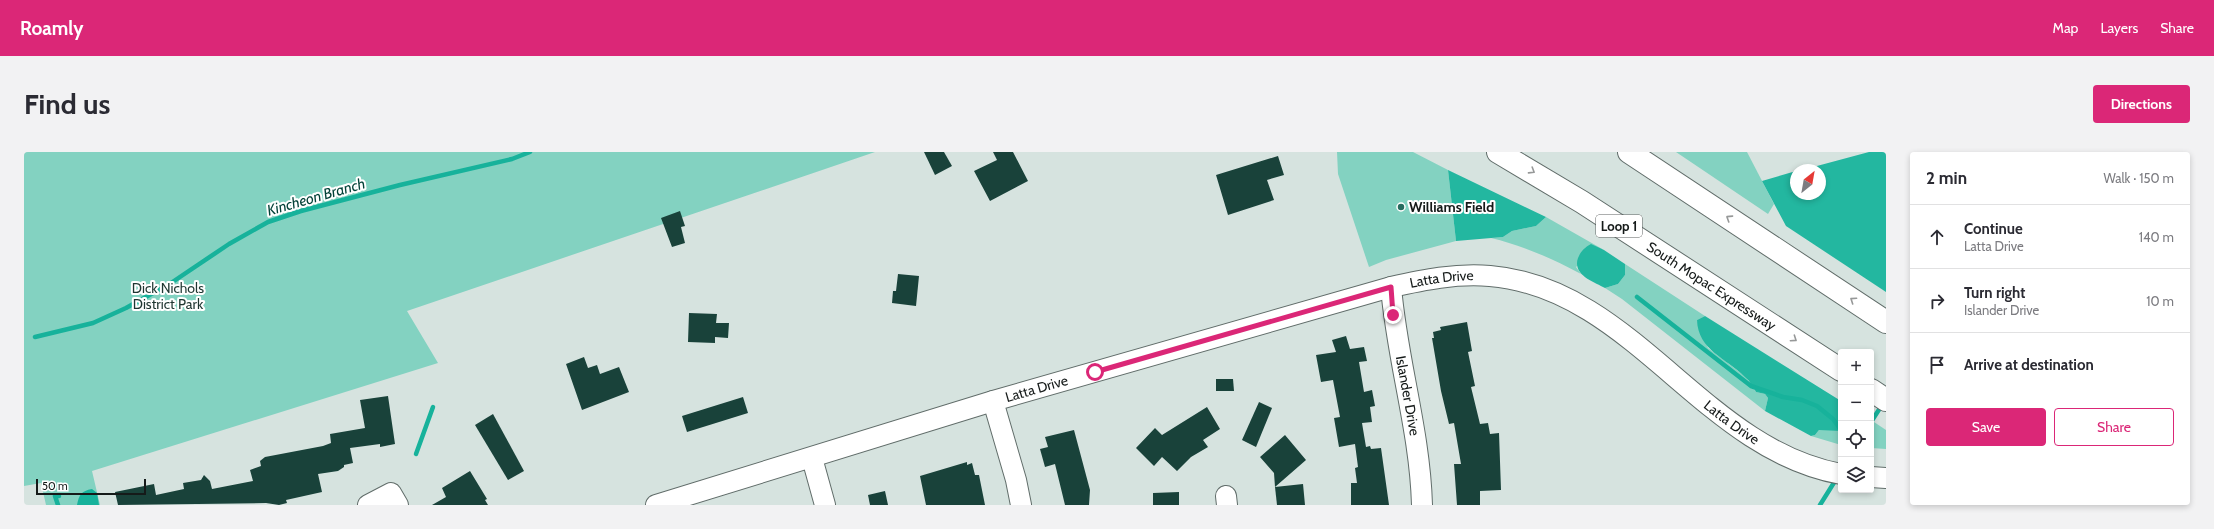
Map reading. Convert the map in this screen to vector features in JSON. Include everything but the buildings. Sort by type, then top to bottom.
[{"type":"highway","name":"South Mopac Expressway","points":[[1498,152],[1535,172],[1838,368]]},
{"type":"highway","points":[[1628,152],[1886,322]]},
{"type":"highway","points":[[1874,392],[1886,400]]},
{"type":"street","name":"Latta Drive","points":[[656,505],[993,401],[1391,287],[1434,277],[1490,276],[1534,285],[1570,298],[1603,318],[1740,430],[1779,453],[1800,463],[1838,473]]},
{"type":"street","name":"Islander Drive","points":[[1391,287],[1393,315],[1414,419],[1422,505]]},
{"type":"street","points":[[993,401],[1016,480],[1020,505]]},
{"type":"street","points":[[812,458],[825,505]]},
{"type":"street","points":[[1874,477],[1886,478]]},
{"type":"street","points":[[368,505],[391,493],[398,505]]},
{"type":"green space","name":"Dick Nichols District Park","points":[[24,152],[875,152],[407,311],[438,363],[92,471],[100,505],[46,505],[41,483],[24,486]]},
{"type":"green space","name":"Williams Field","points":[[1337,152],[1413,152],[1448,170],[1456,241],[1386,260],[1369,267],[1338,174]]},
{"type":"green space","points":[[1676,152],[1747,152],[1774,204],[1768,214]]},
{"type":"green space","points":[[1546,217],[1604,250],[1598,248],[1576,267],[1581,274],[1537,253],[1491,238],[1503,237],[1512,231],[1536,226]]},
{"type":"green space","points":[[1625,264],[1705,316],[1697,320],[1708,348],[1746,377],[1756,392],[1765,394],[1768,398],[1765,411],[1622,299],[1605,288],[1618,284],[1625,275]]},
{"type":"green space","points":[[1874,422],[1886,430],[1886,449],[1874,448]]},
{"type":"green space","points":[[1831,429],[1838,430],[1838,444],[1811,436],[1815,435],[1819,430]]},
{"type":"shaded area","points":[[1869,152],[1886,152],[1886,292],[1786,226],[1762,181],[1790,173],[1790,200],[1826,200],[1826,164],[1824,164]]},
{"type":"shaded area","points":[[1448,170],[1546,217],[1536,226],[1512,231],[1503,237],[1456,241]]},
{"type":"shaded area","points":[[1591,244],[1604,250],[1625,264],[1625,275],[1618,284],[1605,288],[1585,277],[1578,269],[1577,264],[1580,253]]},
{"type":"shaded area","points":[[1705,316],[1838,399],[1838,431],[1819,430],[1815,435],[1811,436],[1765,411],[1768,398],[1765,394],[1756,392],[1747,379],[1738,370],[1714,353],[1702,339],[1697,320]]},
{"type":"shaded area","points":[[92,489],[97,493],[99,505],[77,505],[81,494]]},
{"type":"waterway","name":"Kincheon Branch","points":[[35,337],[93,323],[126,308],[171,283],[229,244],[268,222],[301,211],[400,185],[512,159],[530,152]]},
{"type":"waterway","points":[[1637,297],[1751,386],[1783,397],[1802,400],[1817,406],[1833,419],[1838,426]]},
{"type":"waterway","name":"Kincheon Branch","points":[[1872,421],[1882,405]]},
{"type":"waterway","points":[[416,454],[433,407]]},
{"type":"waterway","name":"Kincheon Branch","points":[[1820,505],[1835,481]]},
{"type":"waterway","points":[[58,505],[55,496],[59,496]]},
{"type":"place","name":"Williams Field","points":[[1401,207]]},
{"type":"route","points":[[1095,372],[1391,287],[1393,315]]}]
